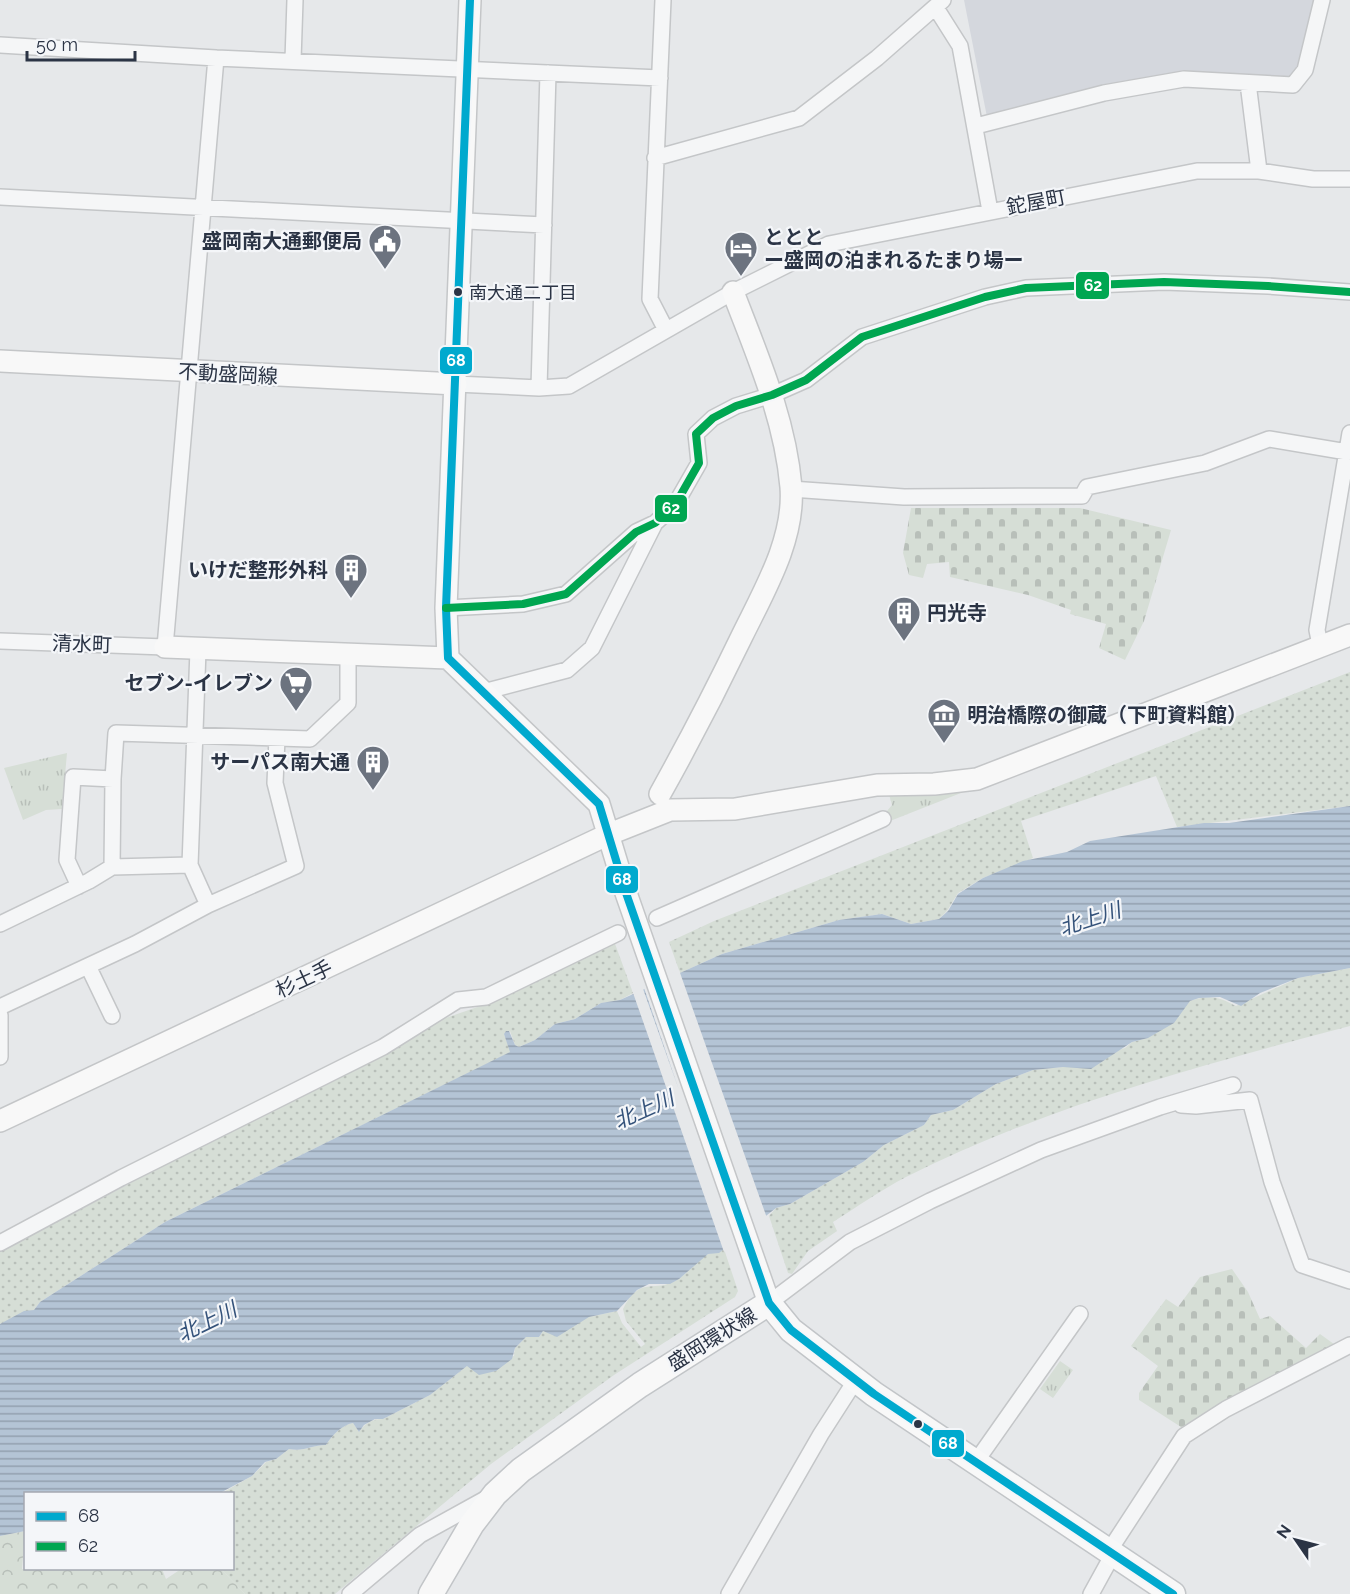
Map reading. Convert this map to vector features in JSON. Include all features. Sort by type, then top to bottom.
[{"type":"main road","name":"盛岡環状線","points":[[431,1594],[472,1524],[495,1494],[520,1470],[766,1294],[791,1330],[857,1378],[874,1394],[1173,1594]]},
{"type":"street","points":[[293,60],[295,0]]},
{"type":"street","points":[[448,658],[446,608],[470,0]]},
{"type":"street","points":[[663,0],[651,299],[666,330]]},
{"type":"street","points":[[976,126],[1104,93],[1184,79],[1293,85],[1305,70],[1322,0]]},
{"type":"street","points":[[655,158],[799,118],[877,58],[939,4],[960,46],[990,211]]},
{"type":"street","points":[[0,45],[216,58],[660,78]]},
{"type":"street","points":[[216,58],[187,372],[165,647],[448,658],[599,804],[626,893],[766,1294],[850,1242],[930,1201],[1041,1150],[1169,1104],[1233,1085]]},
{"type":"street","points":[[539,388],[546,236],[544,225],[548,73]]},
{"type":"street","points":[[1248,83],[1259,171]]},
{"type":"street","name":"鉈屋町","points":[[456,384],[539,388],[569,386],[733,292],[829,244],[1197,171],[1259,171],[1313,179],[1350,179]]},
{"type":"street","points":[[0,197],[544,225]]},
{"type":"street","points":[[446,608],[523,604],[566,594],[636,532],[655,523],[675,506],[699,463],[696,434],[713,418],[736,406],[772,395],[806,380],[862,336],[985,297],[1026,288],[1164,282],[1350,292]]},
{"type":"street","points":[[634,824],[652,807],[660,794],[725,670],[780,554],[788,525],[791,489],[783,438],[772,395],[733,292]]},
{"type":"street","name":"不動盛岡線","points":[[0,361],[456,384]]},
{"type":"street","points":[[1320,645],[1317,630],[1350,434]]},
{"type":"street","points":[[791,489],[904,497],[1082,496],[1087,487],[1205,463],[1269,439],[1347,452]]},
{"type":"street","points":[[483,692],[567,670],[592,648],[655,523]]},
{"type":"street","name":"杉土手","points":[[0,1121],[607,835],[670,810],[735,809],[876,785],[934,784],[977,779],[1350,635]]},
{"type":"street","name":"清水町","points":[[0,641],[165,647]]},
{"type":"street","points":[[198,650],[190,865],[208,905]]},
{"type":"street","points":[[112,867],[116,732],[310,739],[348,703],[348,655]]},
{"type":"street","points":[[0,1007],[88,966],[208,905],[296,866],[276,783],[277,738]]},
{"type":"street","points":[[79,886],[67,860],[73,777],[113,779]]},
{"type":"street","points":[[660,794],[668,804],[685,810]]},
{"type":"street","points":[[657,918],[883,819]]},
{"type":"street","points":[[0,924],[79,886],[112,867],[190,865]]},
{"type":"street","points":[[0,1244],[121,1178],[382,1047],[458,1000],[486,997],[618,933]]},
{"type":"street","points":[[88,966],[112,1016]]},
{"type":"street","points":[[0,1015],[0,1057]]},
{"type":"street","points":[[1169,1104],[1196,1106],[1250,1100],[1272,1182],[1302,1265],[1350,1281]]},
{"type":"street","points":[[975,1463],[1080,1314]]},
{"type":"street","points":[[1090,1594],[1111,1552],[1184,1436],[1226,1409],[1294,1372],[1343,1351],[1350,1345]]},
{"type":"street","points":[[729,1594],[821,1434],[857,1378]]},
{"type":"street","points":[[350,1594],[420,1535],[495,1494]]},
{"type":"shaded area","points":[[964,0],[1317,0],[1302,63],[1291,80],[1183,73],[987,117]]},
{"type":"green space","points":[[911,508],[1080,508],[1171,530],[1144,621],[1125,660],[1099,648],[1106,624],[1070,614],[1071,610],[1028,595],[950,577],[949,562],[927,564],[923,578],[909,575],[903,553]]},
{"type":"green space","points":[[1350,672],[1350,806],[1177,827],[1156,776],[1021,821],[1033,858],[983,878],[958,893],[939,919],[911,924],[882,914],[839,920],[722,954],[680,973],[669,942],[714,921]]},
{"type":"green space","points":[[67,753],[62,809],[46,810],[23,820],[4,768]]},
{"type":"green space","points":[[964,787],[966,791],[885,823],[882,817],[892,805],[888,791]]},
{"type":"green space","points":[[614,941],[633,993],[620,1000],[601,1003],[575,1019],[555,1024],[535,1040],[519,1047],[515,1045],[510,1031],[504,1034],[511,1052],[165,1222],[40,1302],[34,1310],[0,1324],[0,1252],[437,1021],[489,1003]]},
{"type":"green space","points":[[1350,968],[1350,1026],[1237,1056],[1124,1090],[1014,1129],[959,1152],[897,1182],[833,1222],[837,1231],[808,1251],[792,1274],[788,1273],[769,1216],[776,1208],[790,1204],[863,1162],[884,1145],[924,1125],[931,1115],[953,1110],[996,1084],[1033,1070],[1063,1067],[1125,1048],[1132,1042],[1148,1038],[1190,1001],[1214,998],[1225,1000],[1236,1006],[1298,978]]},
{"type":"green space","points":[[724,1249],[738,1291],[735,1297],[614,1375],[491,1464],[335,1594],[245,1594],[222,1570],[234,1570],[234,1492],[224,1492],[252,1476],[266,1462],[276,1459],[289,1449],[299,1450],[326,1445],[338,1431],[349,1424],[353,1423],[359,1432],[369,1422],[383,1419],[430,1395],[467,1366],[514,1356],[515,1348],[526,1337],[539,1337],[543,1331],[550,1333],[589,1317],[617,1311],[622,1323],[641,1347],[645,1344],[626,1321],[623,1309],[629,1299],[640,1289],[673,1282],[706,1255]]},
{"type":"green space","points":[[1232,1269],[1248,1292],[1260,1319],[1270,1316],[1306,1348],[1320,1334],[1338,1347],[1301,1361],[1188,1426],[1181,1427],[1139,1400],[1139,1393],[1158,1366],[1131,1346],[1166,1299],[1178,1307],[1200,1277]]},
{"type":"green space","points":[[1060,1361],[1073,1370],[1053,1398],[1040,1389]]},
{"type":"green space","points":[[24,1531],[22,1569],[24,1570],[162,1570],[166,1579],[180,1570],[222,1570],[245,1594],[0,1594],[0,1536]]},
{"type":"water","name":"北上川","points":[[1350,806],[1350,968],[1298,978],[1260,993],[1241,1006],[1220,997],[1199,998],[1190,1001],[1174,1023],[1148,1038],[1132,1042],[1091,1069],[1063,1067],[1033,1070],[996,1084],[953,1110],[931,1115],[924,1125],[884,1145],[863,1162],[790,1204],[776,1208],[719,1253],[708,1254],[670,1284],[649,1284],[637,1290],[617,1311],[589,1317],[557,1337],[543,1331],[539,1337],[526,1337],[515,1348],[512,1359],[496,1371],[479,1375],[467,1366],[430,1395],[383,1419],[375,1419],[364,1425],[359,1432],[353,1423],[338,1431],[326,1445],[299,1450],[289,1449],[276,1459],[265,1462],[252,1476],[222,1492],[24,1492],[24,1531],[0,1536],[0,1324],[24,1311],[34,1310],[40,1302],[165,1222],[510,1052],[504,1034],[506,1031],[509,1031],[515,1045],[519,1047],[535,1040],[555,1024],[575,1019],[601,1003],[620,1000],[722,954],[839,920],[882,914],[911,924],[939,919],[948,911],[958,894],[983,878],[1023,861],[1067,852],[1090,841],[1204,823],[1229,823]]},
{"type":"pier","points":[[679,970],[768,1221],[724,1252],[632,990],[642,986],[679,1090],[643,985]]},
{"type":"transit line","name":"68","points":[[470,0],[446,608],[448,658],[599,804],[626,893],[769,1303],[791,1330],[874,1394],[1173,1594]]},
{"type":"transit line","name":"62","points":[[446,608],[523,604],[566,594],[636,532],[655,523],[675,505],[699,463],[696,434],[713,418],[736,406],[772,395],[806,380],[862,337],[985,297],[1026,288],[1164,282],[1350,292]]},
{"type":"place","name":"盛岡南大通郵便局","points":[[385,270]]},
{"type":"place","name":"ととと ー盛岡の泊まれるたまり場ー","points":[[741,277]]},
{"type":"place","name":"南大通二丁目","points":[[458,292]]},
{"type":"place","name":"いけだ整形外科","points":[[351,599]]},
{"type":"place","name":"円光寺","points":[[904,642]]},
{"type":"place","name":"セブン-イレブン","points":[[296,712]]},
{"type":"place","name":"明治橋際の御蔵（下町資料館）","points":[[944,744]]},
{"type":"place","name":"サーパス南大通","points":[[373,791]]}]
